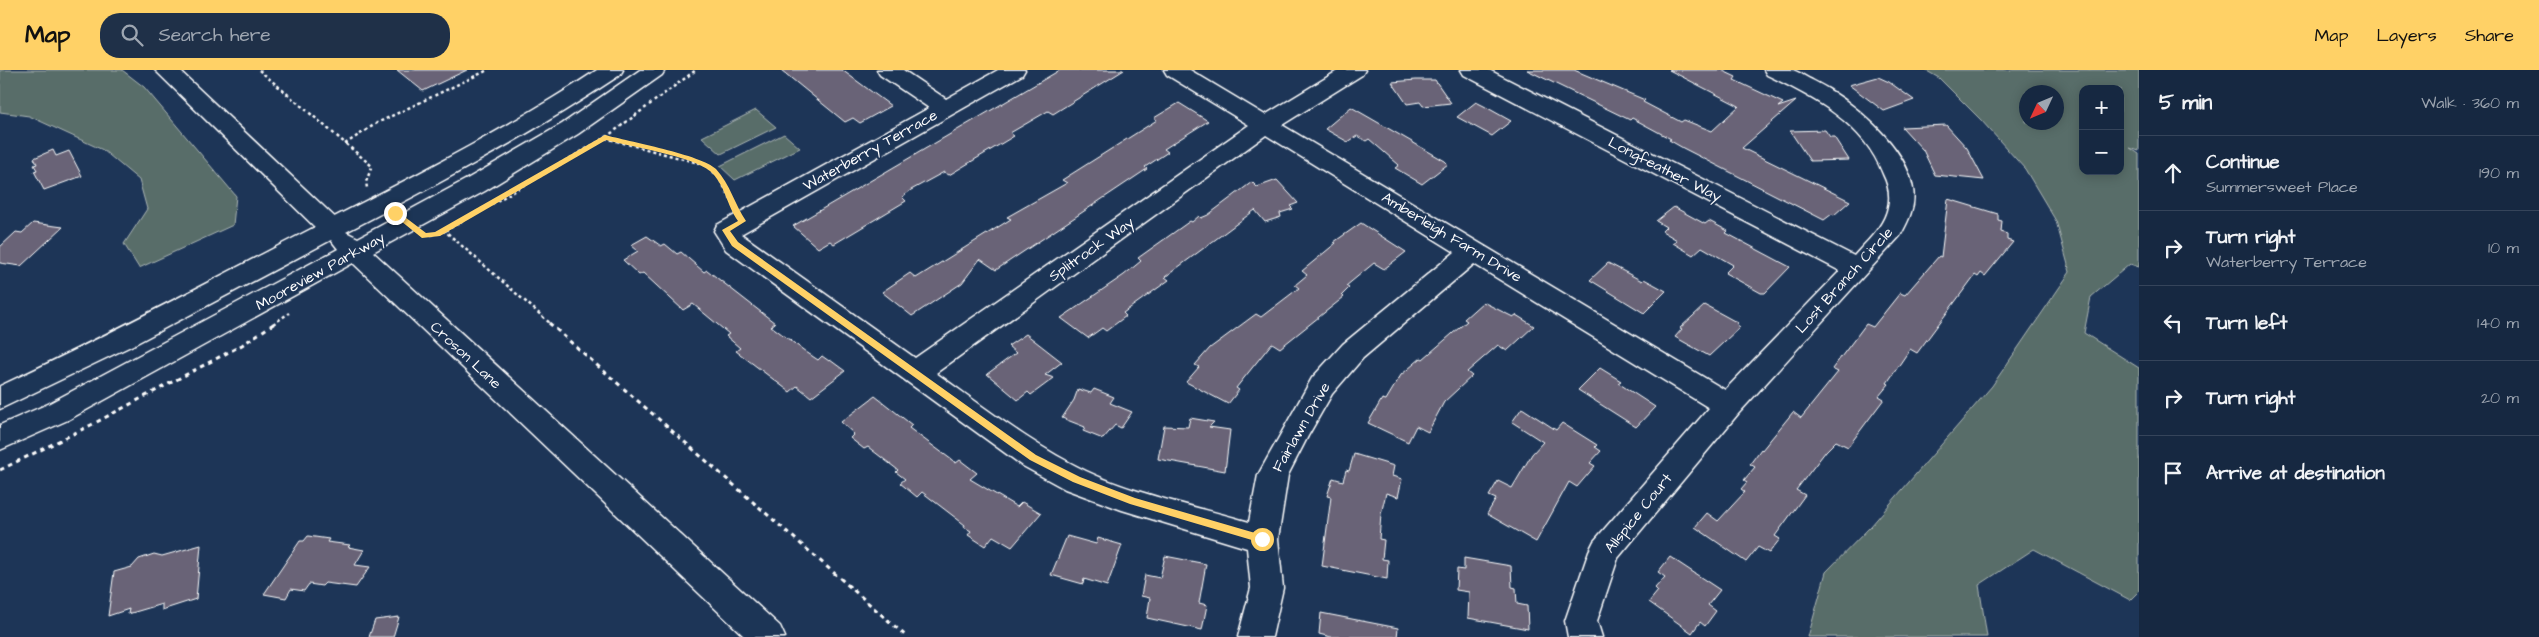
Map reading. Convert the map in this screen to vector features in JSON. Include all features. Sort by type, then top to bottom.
[{"type":"street","name":"Croson Lane","points":[[166,70],[356,252],[768,637]]},
{"type":"street","name":"Mooreview Parkway","points":[[0,398],[70,366],[465,161],[517,131],[612,70]]},
{"type":"street","name":"Mooreview Parkway","points":[[0,438],[58,412],[356,252],[570,129],[654,70]]},
{"type":"street","points":[[888,70],[945,108]]},
{"type":"street","name":"Waterberry Terrace","points":[[734,226],[1014,70]]},
{"type":"street","name":"Amberleigh Farm Drive","points":[[1175,70],[1728,406]]},
{"type":"street","points":[[1265,125],[1354,70]]},
{"type":"street","name":"Longfeather Way","points":[[1472,70],[1857,268]]},
{"type":"street","name":"Lost Branch Circle","points":[[1728,406],[1891,230],[1901,206],[1901,188],[1898,179],[1880,146],[1855,118],[1821,93],[1775,70]]},
{"type":"street","name":"Splitrock Way","points":[[916,372],[1265,125]]},
{"type":"street","points":[[734,226],[735,244],[1033,457],[1076,480],[1134,501],[1262,539]]},
{"type":"street","name":"Fairlawn Drive","points":[[1255,637],[1267,588],[1262,539],[1273,476],[1322,386],[1353,351],[1474,250]]},
{"type":"street","name":"Allspice Court","points":[[1585,637],[1581,621],[1605,551],[1728,406]]},
{"type":"path","points":[[259,70],[372,166],[366,187],[383,203]]},
{"type":"path","points":[[345,144],[377,123],[488,70]]},
{"type":"path","points":[[406,223],[424,236],[444,231],[605,138],[696,70]]},
{"type":"path","points":[[605,138],[706,164],[712,169],[734,203],[734,226]]},
{"type":"path","points":[[444,231],[908,637]]},
{"type":"path","points":[[0,470],[91,425],[242,345],[290,313]]},
{"type":"green space","points":[[0,70],[122,70],[144,87],[236,196],[233,225],[139,268],[124,244],[147,209],[139,180],[103,150],[29,116],[0,112]]},
{"type":"green space","points":[[1925,70],[2139,70],[2139,151],[2130,148],[2139,154],[2139,267],[2130,264],[2091,297],[2084,333],[2139,368],[2139,591],[2130,600],[2034,549],[1979,585],[1987,637],[1808,637],[1826,572],[1871,526],[1992,386],[2070,272],[2056,221],[2025,169],[1981,120],[1939,78]]},
{"type":"green space","points":[[756,110],[776,127],[721,154],[702,137]]},
{"type":"green space","points":[[784,134],[800,148],[735,180],[720,166]]},
{"type":"building","points":[[397,70],[467,70],[423,91]]},
{"type":"building","points":[[781,70],[842,70],[891,106],[860,123],[853,118],[845,122]]},
{"type":"building","points":[[1060,70],[1124,70],[1053,114],[1048,111],[1010,133],[1014,136],[949,175],[944,172],[911,190],[902,197],[906,201],[834,244],[830,241],[818,248],[793,226]]},
{"type":"building","points":[[1527,70],[1574,70],[1645,100],[1643,102],[1681,122],[1684,120],[1712,131],[1739,106],[1669,70],[1721,70],[1736,77],[1734,80],[1783,103],[1778,107],[1796,101],[1742,148],[1850,201],[1834,215],[1832,214],[1824,220],[1683,148],[1669,140],[1671,139],[1632,118],[1630,120]]},
{"type":"building","points":[[1878,77],[1889,82],[1914,100],[1884,111],[1849,85]]},
{"type":"building","points":[[1435,80],[1451,103],[1423,106],[1420,102],[1407,104],[1392,82]]},
{"type":"building","points":[[1476,102],[1511,121],[1492,136],[1457,117]]},
{"type":"building","points":[[1179,103],[1208,121],[1164,149],[1168,152],[1145,167],[1147,169],[996,270],[980,259],[962,283],[912,316],[882,292],[910,273],[916,278],[1011,219],[1007,217],[1067,183],[1062,180],[1157,120],[1154,118]]},
{"type":"building","points":[[1351,107],[1448,164],[1422,184],[1395,168],[1399,165],[1369,139],[1366,141],[1357,136],[1348,142],[1325,129]]},
{"type":"building","points":[[1946,125],[1967,148],[1984,180],[1935,175],[1923,150],[1902,127]]},
{"type":"building","points":[[1825,130],[1830,137],[1834,137],[1849,160],[1810,161],[1790,131]]},
{"type":"building","points":[[53,150],[56,156],[69,151],[82,176],[44,190],[34,171],[37,170],[34,165],[37,164],[34,158]]},
{"type":"building","points":[[1277,180],[1298,203],[1290,206],[1293,209],[1280,213],[1281,217],[1265,222],[1255,210],[1165,277],[1169,280],[1123,313],[1126,316],[1106,331],[1102,328],[1088,338],[1061,318],[1124,275],[1141,261],[1138,258],[1190,221],[1192,222],[1199,216],[1201,218],[1208,215],[1252,182],[1257,187]]},
{"type":"building","points":[[1948,199],[1998,214],[1998,220],[2002,221],[2001,232],[2007,234],[2007,240],[2013,242],[1985,276],[1981,273],[1978,277],[1975,275],[1917,353],[1910,349],[1887,383],[1889,384],[1879,396],[1884,399],[1848,447],[1836,441],[1826,451],[1796,490],[1805,495],[1775,536],[1780,539],[1769,553],[1758,547],[1746,562],[1695,527],[1707,513],[1718,521],[1745,492],[1741,489],[1747,482],[1744,480],[1755,467],[1750,464],[1761,449],[1793,412],[1801,418],[1838,372],[1832,369],[1866,324],[1873,327],[1900,293],[1905,295],[1939,256],[1941,257]]},
{"type":"building","points":[[1674,207],[1705,224],[1709,221],[1728,231],[1726,233],[1790,267],[1765,293],[1761,293],[1725,273],[1733,265],[1702,247],[1693,255],[1673,243],[1677,240],[1662,231],[1666,227],[1656,221]]},
{"type":"building","points":[[33,223],[63,227],[21,266],[0,263],[0,247],[16,232],[22,233]]},
{"type":"building","points":[[1361,223],[1406,252],[1384,269],[1374,263],[1346,286],[1349,288],[1342,295],[1344,297],[1280,348],[1272,343],[1236,388],[1239,390],[1228,404],[1186,382],[1199,367],[1195,365],[1210,348],[1256,314],[1261,317],[1299,288],[1295,285],[1307,275],[1302,271],[1336,243],[1334,242]]},
{"type":"building","points":[[647,236],[661,246],[665,244],[677,254],[681,252],[704,272],[707,270],[775,323],[771,326],[806,352],[818,360],[822,356],[845,371],[811,397],[797,386],[790,392],[736,351],[740,348],[726,336],[729,334],[693,304],[683,310],[643,273],[639,275],[623,260],[638,251],[631,245]]},
{"type":"building","points":[[1608,263],[1666,291],[1644,313],[1590,280]]},
{"type":"building","points":[[1483,302],[1513,317],[1516,315],[1534,326],[1507,351],[1498,345],[1467,372],[1472,376],[1444,402],[1428,432],[1416,426],[1408,442],[1368,423],[1382,399],[1386,400],[1401,375],[1421,358],[1423,359],[1467,321],[1464,319]]},
{"type":"building","points":[[1705,305],[1738,323],[1736,324],[1740,327],[1709,356],[1675,337],[1682,329],[1680,328]]},
{"type":"building","points":[[1026,334],[1062,362],[1045,375],[1054,378],[1031,395],[1028,392],[1018,400],[987,374],[1016,353],[1008,346]]},
{"type":"building","points":[[1600,368],[1621,381],[1618,383],[1655,407],[1636,427],[1578,390]]},
{"type":"building","points":[[1078,389],[1091,393],[1094,389],[1114,397],[1110,403],[1132,412],[1121,428],[1115,425],[1103,439],[1083,431],[1085,427],[1062,418],[1074,400]]},
{"type":"building","points":[[875,396],[912,425],[909,428],[956,463],[960,460],[977,473],[970,479],[1017,507],[1022,502],[1041,513],[1012,547],[993,536],[985,546],[968,535],[971,531],[964,527],[965,525],[922,492],[917,497],[900,483],[905,479],[896,472],[898,470],[868,447],[864,449],[850,438],[854,434],[841,422]]},
{"type":"building","points":[[1522,408],[1556,430],[1562,423],[1597,445],[1595,447],[1601,451],[1590,463],[1595,466],[1577,487],[1569,482],[1536,542],[1487,514],[1496,499],[1489,496],[1498,481],[1512,488],[1532,454],[1543,442],[1512,422]]},
{"type":"building","points":[[1190,418],[1214,422],[1209,427],[1230,430],[1225,471],[1158,459],[1164,426],[1188,427]]},
{"type":"building","points":[[1354,454],[1394,466],[1392,476],[1402,479],[1398,497],[1386,493],[1381,514],[1379,539],[1384,540],[1382,559],[1388,560],[1387,579],[1322,566],[1331,497],[1327,496],[1333,478],[1343,481],[1346,470],[1349,471]]},
{"type":"building","points":[[308,536],[329,539],[327,542],[350,545],[348,547],[364,550],[355,565],[370,567],[356,587],[325,583],[322,586],[309,584],[304,591],[291,589],[286,598],[264,594],[300,541],[304,541]]},
{"type":"building","points":[[1067,536],[1096,544],[1098,538],[1122,545],[1107,586],[1084,579],[1083,584],[1051,575]]},
{"type":"building","points":[[201,545],[196,599],[162,610],[162,604],[128,614],[129,609],[108,616],[114,572],[132,567],[139,559],[154,554],[162,556]]},
{"type":"building","points":[[1165,556],[1206,564],[1199,603],[1207,605],[1202,630],[1147,618],[1150,598],[1141,596],[1145,575],[1160,578]]},
{"type":"building","points":[[1670,557],[1720,590],[1708,605],[1716,611],[1705,626],[1700,622],[1692,633],[1649,602],[1658,591],[1655,588],[1665,577],[1658,572]]},
{"type":"building","points":[[1464,558],[1511,566],[1512,587],[1516,588],[1517,604],[1527,606],[1528,629],[1468,618],[1469,592],[1456,590],[1457,569],[1464,570]]},
{"type":"building","points":[[1321,613],[1398,628],[1397,637],[1331,637],[1319,634]]},
{"type":"building","points":[[399,617],[393,637],[369,637],[375,620]]},
{"type":"route","points":[[395,213],[424,236],[437,234],[605,138],[706,164],[718,176],[733,200],[734,209],[742,221],[726,230],[735,244],[1033,457],[1076,480],[1134,501],[1262,539]]}]
